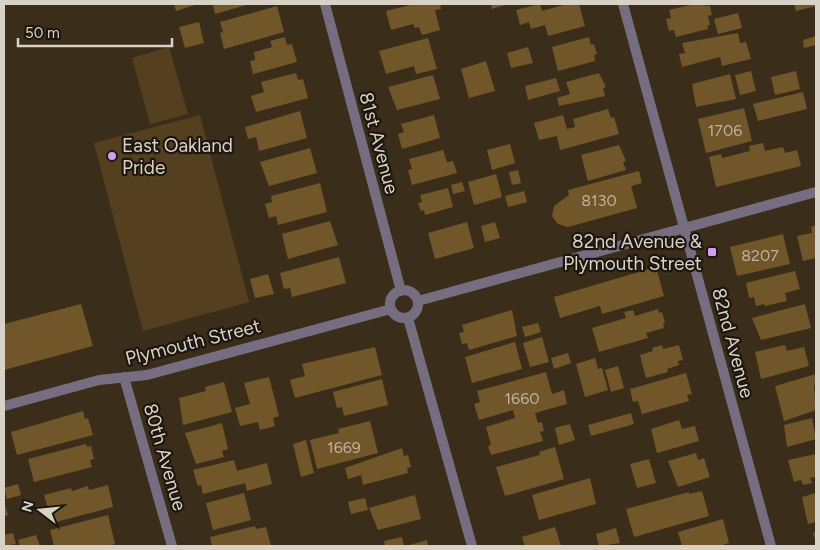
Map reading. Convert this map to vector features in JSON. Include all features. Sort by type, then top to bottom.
[{"type":"street","name":"81st Avenue","points":[[325,4],[401,291]]},
{"type":"street","name":"82nd Avenue","points":[[623,4],[771,546]]},
{"type":"street","points":[[418,301],[816,192]]},
{"type":"street","points":[[401,291],[412,292],[418,301],[416,312],[408,318],[397,317],[390,308],[392,297],[401,291]]},
{"type":"street","name":"Plymouth Street","points":[[4,406],[99,380],[146,375],[390,308]]},
{"type":"street","points":[[408,318],[472,546]]},
{"type":"street","name":"80th Avenue","points":[[124,377],[172,546]]},
{"type":"shaded area","points":[[169,47],[188,114],[150,124],[132,58]]},
{"type":"shaded area","points":[[200,115],[249,302],[143,331],[94,143]]},
{"type":"building","points":[[174,4],[198,4],[176,11]]},
{"type":"building","points":[[213,4],[250,4],[215,14]]},
{"type":"building","points":[[414,4],[440,4],[441,9],[435,10],[440,30],[422,35],[419,27],[415,28],[413,24],[391,30],[386,11]]},
{"type":"building","points":[[491,4],[509,4],[492,9]]},
{"type":"building","points":[[540,4],[542,11],[567,4],[579,4],[585,26],[548,36],[545,25],[531,29],[529,22],[520,25],[516,10]]},
{"type":"building","points":[[694,4],[710,6],[712,15],[708,16],[710,25],[707,26],[708,29],[676,37],[674,30],[669,31],[666,19],[671,18],[669,10]]},
{"type":"building","points":[[794,4],[816,4],[816,6],[796,11]]},
{"type":"building","points":[[277,6],[284,32],[224,49],[220,33],[223,32],[220,22]]},
{"type":"building","points":[[738,13],[742,28],[718,34],[714,19]]},
{"type":"building","points":[[199,22],[204,43],[185,48],[179,27]]},
{"type":"building","points":[[738,33],[740,43],[746,42],[751,59],[722,66],[720,57],[682,67],[679,54],[685,53],[682,43]]},
{"type":"building","points":[[816,36],[816,45],[804,48],[803,40]]},
{"type":"building","points":[[285,37],[287,45],[292,44],[297,62],[253,74],[250,61],[255,60],[254,52],[272,47],[270,41]]},
{"type":"building","points":[[589,37],[591,45],[594,44],[597,54],[594,55],[595,61],[558,71],[552,47]]},
{"type":"building","points":[[428,38],[437,69],[416,74],[414,66],[386,74],[379,51]]},
{"type":"building","points":[[528,47],[533,63],[511,68],[507,53]]},
{"type":"building","points":[[486,61],[495,91],[469,98],[461,69]]},
{"type":"building","points":[[751,71],[756,91],[740,95],[735,75]]},
{"type":"building","points":[[796,71],[800,89],[775,95],[771,77]]},
{"type":"building","points":[[296,73],[298,80],[303,79],[308,98],[256,112],[251,96],[264,92],[261,82]]},
{"type":"building","points":[[599,73],[606,87],[603,88],[605,96],[559,106],[557,98],[570,94],[566,82]]},
{"type":"building","points":[[730,74],[736,99],[696,107],[692,84]]},
{"type":"building","points":[[433,75],[440,99],[397,110],[388,87]]},
{"type":"building","points":[[556,78],[560,91],[528,100],[525,86]]},
{"type":"building","points":[[803,92],[807,109],[758,121],[753,104]]},
{"type":"building","points":[[744,108],[752,141],[706,153],[698,119]]},
{"type":"building","points":[[608,109],[611,118],[614,117],[619,134],[560,150],[557,136],[539,140],[534,123],[563,115],[567,129],[575,127],[573,119]]},
{"type":"building","points":[[300,111],[307,138],[259,151],[256,137],[248,139],[245,127]]},
{"type":"building","points":[[434,115],[440,138],[402,149],[398,134],[404,132],[401,124]]},
{"type":"building","points":[[763,143],[765,151],[783,147],[785,153],[797,150],[801,166],[716,187],[709,157],[721,154],[722,158],[750,151],[749,146]]},
{"type":"building","points":[[510,144],[515,163],[492,170],[487,150]]},
{"type":"building","points":[[619,145],[626,161],[623,162],[626,170],[588,181],[581,155]]},
{"type":"building","points":[[310,148],[317,173],[269,186],[260,162]]},
{"type":"building","points":[[443,150],[447,162],[453,161],[457,173],[412,185],[408,170],[412,169],[409,159]]},
{"type":"building","points":[[518,170],[521,183],[512,185],[509,172]]},
{"type":"building","points":[[639,171],[642,183],[631,186],[637,208],[568,227],[558,224],[552,216],[554,206],[569,195],[568,190]]},
{"type":"building","points":[[496,174],[502,197],[474,205],[468,182]]},
{"type":"building","points":[[462,182],[465,191],[453,194],[451,185]]},
{"type":"building","points":[[320,183],[327,212],[278,225],[276,216],[269,218],[265,204],[272,202],[271,196]]},
{"type":"building","points":[[448,188],[453,207],[425,215],[424,210],[421,211],[418,203],[422,202],[420,195]]},
{"type":"building","points":[[524,191],[527,202],[508,207],[505,196]]},
{"type":"building","points":[[330,221],[338,245],[288,259],[282,234]]},
{"type":"building","points":[[467,222],[474,248],[435,259],[428,233]]},
{"type":"building","points":[[495,222],[500,238],[485,242],[481,226]]},
{"type":"building","points":[[816,225],[816,258],[803,261],[797,236],[812,233],[811,227]]},
{"type":"building","points":[[783,234],[790,264],[737,276],[730,247]]},
{"type":"building","points":[[339,257],[346,283],[292,297],[290,288],[284,289],[280,273]]},
{"type":"building","points":[[656,267],[664,296],[602,314],[600,306],[560,318],[554,297]]},
{"type":"building","points":[[795,271],[800,289],[785,293],[787,301],[756,306],[754,297],[749,298],[746,283]]},
{"type":"building","points":[[268,274],[274,294],[255,298],[250,279]]},
{"type":"building","points":[[81,304],[93,346],[4,370],[4,324]]},
{"type":"building","points":[[805,304],[811,328],[761,340],[752,318]]},
{"type":"building","points":[[658,309],[659,313],[662,312],[665,323],[663,324],[664,328],[646,333],[648,338],[599,352],[592,328],[626,318],[624,312],[633,310],[635,316]]},
{"type":"building","points":[[512,310],[517,336],[469,350],[467,343],[462,344],[459,333],[464,332],[462,325]]},
{"type":"building","points":[[538,323],[541,332],[525,337],[522,327]]},
{"type":"building","points":[[542,337],[549,362],[530,367],[523,343]]},
{"type":"building","points":[[515,342],[522,369],[472,383],[465,357]]},
{"type":"building","points":[[662,345],[663,349],[679,345],[683,360],[678,361],[679,365],[667,369],[668,372],[646,378],[640,355],[653,351],[652,348]]},
{"type":"building","points":[[785,345],[787,351],[804,347],[809,366],[761,379],[755,352]]},
{"type":"building","points":[[375,347],[382,375],[295,398],[290,380],[305,376],[302,364]]},
{"type":"building","points":[[568,353],[571,363],[554,369],[551,358]]},
{"type":"building","points":[[595,358],[598,369],[602,368],[608,390],[585,397],[576,364]]},
{"type":"building","points":[[618,366],[624,388],[611,392],[605,370]]},
{"type":"building","points":[[546,372],[552,394],[564,390],[567,404],[535,413],[538,423],[542,422],[544,431],[540,432],[543,441],[491,455],[488,446],[491,445],[486,427],[515,418],[513,410],[479,420],[474,404],[480,402],[477,391]]},
{"type":"building","points":[[686,373],[692,394],[687,395],[689,401],[642,414],[638,401],[633,402],[630,389]]},
{"type":"building","points":[[816,374],[816,385],[814,385],[816,410],[784,421],[775,386]]},
{"type":"building","points":[[269,377],[279,416],[273,418],[275,426],[260,430],[258,422],[240,426],[235,408],[250,404],[244,383]]},
{"type":"building","points":[[382,379],[388,405],[344,416],[342,407],[337,408],[333,392]]},
{"type":"building","points":[[224,382],[232,412],[183,425],[179,398],[206,391],[205,387]]},
{"type":"building","points":[[83,411],[85,419],[88,418],[93,435],[17,455],[11,432]]},
{"type":"building","points":[[631,413],[634,424],[591,436],[588,425]]},
{"type":"building","points":[[812,418],[816,439],[787,447],[784,425]]},
{"type":"building","points":[[679,420],[682,429],[695,426],[699,441],[657,453],[651,429]]},
{"type":"building","points":[[370,421],[378,453],[317,469],[310,440],[339,433],[338,429]]},
{"type":"building","points":[[222,423],[228,449],[222,451],[224,457],[196,464],[185,433]]},
{"type":"building","points":[[570,424],[575,440],[559,445],[555,428]]},
{"type":"building","points":[[306,440],[314,473],[301,477],[293,444]]},
{"type":"building","points":[[86,444],[87,447],[91,446],[94,459],[90,460],[92,467],[34,482],[28,459]]},
{"type":"building","points":[[555,447],[564,479],[505,496],[496,467],[540,455],[539,452]]},
{"type":"building","points":[[402,448],[404,456],[408,455],[411,467],[407,468],[408,473],[363,485],[361,475],[348,479],[345,468]]},
{"type":"building","points":[[696,453],[698,460],[704,458],[710,477],[678,487],[668,461]]},
{"type":"building","points":[[816,454],[816,477],[810,478],[812,483],[803,485],[801,480],[794,482],[788,460]]},
{"type":"building","points":[[649,459],[656,483],[637,488],[630,464]]},
{"type":"building","points":[[234,460],[237,471],[267,463],[272,484],[247,491],[245,483],[203,494],[201,485],[198,486],[193,470]]},
{"type":"building","points":[[590,478],[596,504],[539,520],[532,495]]},
{"type":"building","points":[[18,484],[21,495],[7,499],[4,488]]},
{"type":"building","points":[[108,485],[113,507],[52,523],[44,495],[71,488],[72,491],[88,486],[89,490]]},
{"type":"building","points":[[702,491],[709,516],[634,537],[626,509],[689,492],[689,494]]},
{"type":"building","points":[[244,493],[251,520],[213,530],[206,503]]},
{"type":"building","points":[[816,493],[816,522],[808,524],[802,497]]},
{"type":"building","points":[[415,495],[421,519],[378,530],[369,508]]},
{"type":"building","points":[[365,498],[368,510],[351,514],[348,502]]},
{"type":"building","points":[[4,502],[8,515],[4,516]]},
{"type":"building","points":[[108,515],[115,544],[106,546],[54,546],[50,530]]},
{"type":"building","points":[[723,519],[729,543],[719,546],[682,546],[678,532]]},
{"type":"building","points":[[255,526],[256,529],[266,527],[271,546],[212,546],[210,537]]},
{"type":"building","points":[[555,527],[561,546],[525,546],[522,537]]},
{"type":"building","points":[[616,528],[620,543],[599,546],[596,534]]},
{"type":"building","points":[[816,532],[816,544],[813,533]]},
{"type":"building","points":[[13,533],[16,544],[4,546],[4,535]]},
{"type":"building","points":[[36,535],[40,546],[20,546],[18,540]]},
{"type":"building","points":[[402,537],[404,546],[385,546],[384,541]]},
{"type":"building","points":[[427,540],[428,546],[406,546]]},
{"type":"place","name":"East Oakland Pride","points":[[112,156]]},
{"type":"place","name":"82nd Avenue & Plymouth Street","points":[[712,252]]}]
